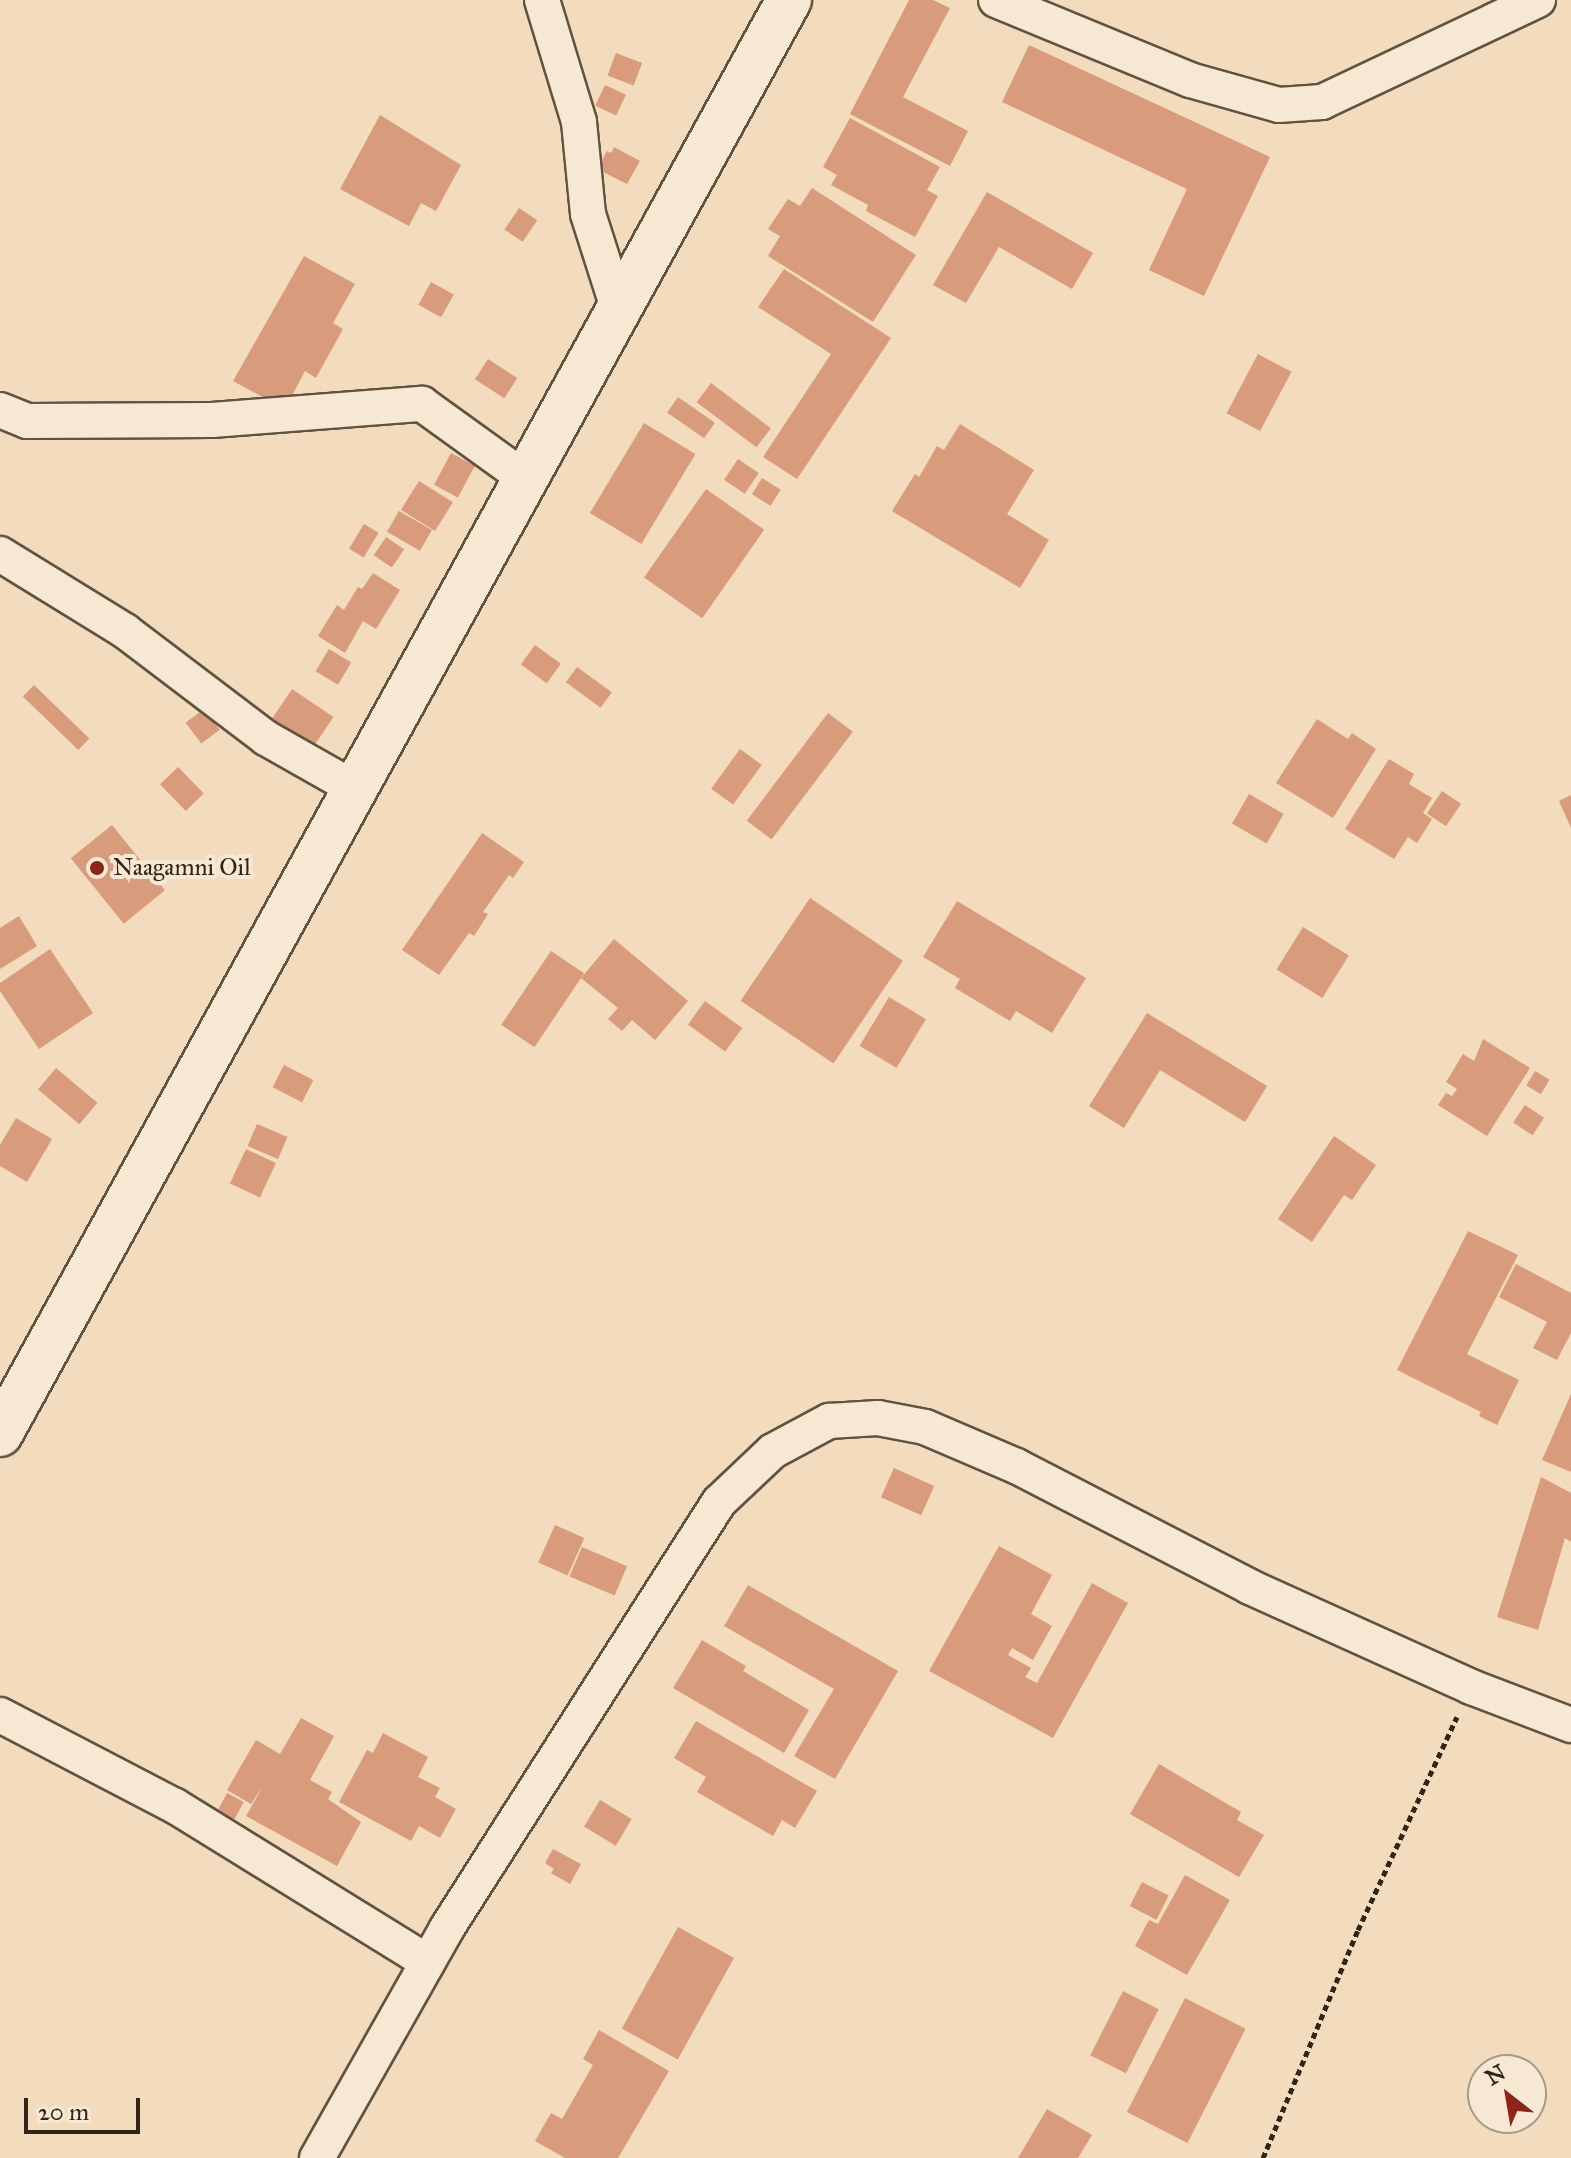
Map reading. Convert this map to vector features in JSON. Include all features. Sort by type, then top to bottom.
[{"type":"main road","points":[[0,1434],[789,0]]},
{"type":"street","points":[[542,0],[579,122],[588,214],[618,308]]},
{"type":"street","points":[[996,0],[1190,80],[1279,105],[1322,102],[1538,0]]},
{"type":"street","points":[[0,410],[27,421],[212,420],[422,404],[526,479]]},
{"type":"street","points":[[0,554],[125,631],[266,738],[354,788]]},
{"type":"street","points":[[317,2158],[428,1962],[719,1502],[773,1451],[829,1421],[878,1418],[925,1427],[1016,1466],[1250,1587],[1471,1687],[1571,1725]]},
{"type":"street","points":[[0,1715],[36,1730],[175,1806],[428,1962]]},
{"type":"path","points":[[1263,2158],[1358,1930],[1471,1687]]},
{"type":"building","points":[[909,0],[933,0],[950,8],[903,97],[968,131],[950,166],[850,114]]},
{"type":"building","points":[[1029,45],[1270,157],[1204,296],[1149,270],[1187,189],[1002,102]]},
{"type":"building","points":[[616,53],[642,63],[634,85],[607,75]]},
{"type":"building","points":[[605,85],[626,95],[616,116],[595,106]]},
{"type":"building","points":[[380,115],[461,165],[436,211],[421,203],[409,226],[340,189]]},
{"type":"building","points":[[850,118],[940,167],[927,190],[938,196],[915,237],[866,211],[868,205],[831,185],[837,175],[823,167]]},
{"type":"building","points":[[614,147],[640,161],[627,184],[597,169],[607,151],[611,153]]},
{"type":"building","points":[[812,188],[916,255],[873,322],[768,256],[780,236],[768,229],[788,199],[800,206]]},
{"type":"building","points":[[987,192],[1093,253],[1072,289],[999,247],[966,303],[933,285]]},
{"type":"building","points":[[519,208],[537,220],[523,242],[504,230]]},
{"type":"building","points":[[304,256],[355,284],[333,323],[343,329],[316,378],[305,371],[285,409],[233,381]]},
{"type":"building","points":[[784,269],[891,338],[797,479],[763,457],[831,354],[758,307]]},
{"type":"building","points":[[431,282],[454,295],[441,317],[418,305]]},
{"type":"building","points":[[1258,354],[1292,372],[1260,431],[1227,413]]},
{"type":"building","points":[[488,359],[517,378],[504,398],[475,379]]},
{"type":"building","points":[[711,383],[771,428],[756,447],[697,402]]},
{"type":"building","points":[[678,397],[715,423],[704,438],[667,413]]},
{"type":"building","points":[[644,423],[695,454],[641,544],[590,513]]},
{"type":"building","points":[[960,424],[1034,470],[1007,514],[1049,540],[1020,588],[892,511],[915,474],[919,477],[937,446],[944,450]]},
{"type":"building","points":[[451,453],[475,466],[458,497],[434,485]]},
{"type":"building","points":[[738,459],[759,473],[745,494],[724,480]]},
{"type":"building","points":[[762,478],[781,490],[771,506],[752,494]]},
{"type":"building","points":[[419,481],[453,502],[435,531],[401,510]]},
{"type":"building","points":[[706,489],[764,530],[702,618],[644,577]]},
{"type":"building","points":[[399,511],[432,530],[420,551],[387,532]]},
{"type":"building","points":[[364,524],[379,533],[364,558],[349,549]]},
{"type":"building","points":[[386,537],[404,549],[392,568],[374,555]]},
{"type":"building","points":[[373,573],[400,590],[376,629],[363,621],[345,653],[318,636],[337,605],[344,610],[358,587],[362,589]]},
{"type":"building","points":[[535,645],[561,664],[547,683],[521,664]]},
{"type":"building","points":[[329,649],[351,662],[338,685],[316,671]]},
{"type":"building","points":[[577,667],[612,692],[601,708],[566,682]]},
{"type":"building","points":[[34,685],[89,738],[78,750],[23,697]]},
{"type":"building","points":[[292,689],[333,717],[313,748],[271,720]]},
{"type":"building","points":[[204,709],[220,730],[201,744],[186,723]]},
{"type":"building","points":[[828,713],[853,732],[772,839],[747,821]]},
{"type":"building","points":[[1317,719],[1348,739],[1352,733],[1376,749],[1333,818],[1276,783]]},
{"type":"building","points":[[740,749],[762,765],[733,805],[711,789]]},
{"type":"building","points":[[1389,759],[1414,774],[1409,784],[1432,798],[1423,813],[1432,819],[1417,843],[1408,837],[1394,859],[1345,829]]},
{"type":"building","points":[[178,767],[204,794],[186,811],[160,784]]},
{"type":"building","points":[[1442,791],[1461,804],[1446,826],[1427,813]]},
{"type":"building","points":[[1249,794],[1284,814],[1267,843],[1232,823]]},
{"type":"building","points":[[1571,795],[1571,828],[1559,801]]},
{"type":"building","points":[[112,825],[165,890],[124,924],[71,858]]},
{"type":"building","points":[[482,833],[524,862],[513,878],[509,875],[483,912],[488,914],[474,936],[469,933],[439,975],[402,950]]},
{"type":"building","points":[[810,898],[903,961],[834,1063],[741,1001]]},
{"type":"building","points":[[957,901],[1086,978],[1052,1033],[1016,1011],[1010,1021],[955,988],[960,979],[923,957]]},
{"type":"building","points":[[19,916],[37,946],[0,969],[0,928]]},
{"type":"building","points":[[1303,927],[1349,956],[1322,998],[1277,969]]},
{"type":"building","points":[[614,939],[688,1001],[655,1040],[632,1020],[622,1031],[608,1019],[618,1008],[581,978]]},
{"type":"building","points":[[50,949],[93,1013],[39,1049],[0,991],[0,983]]},
{"type":"building","points":[[551,951],[584,973],[534,1047],[501,1025]]},
{"type":"building","points":[[889,997],[926,1019],[897,1068],[860,1046]]},
{"type":"building","points":[[705,1001],[742,1028],[725,1051],[688,1024]]},
{"type":"building","points":[[1147,1013],[1267,1086],[1245,1122],[1160,1070],[1124,1128],[1089,1106]]},
{"type":"building","points":[[1483,1039],[1530,1068],[1487,1136],[1438,1105],[1446,1093],[1452,1096],[1457,1089],[1446,1082],[1463,1054],[1474,1061]]},
{"type":"building","points":[[284,1065],[313,1080],[302,1102],[273,1087]]},
{"type":"building","points":[[56,1068],[97,1103],[79,1124],[38,1089]]},
{"type":"building","points":[[1535,1071],[1550,1080],[1541,1094],[1526,1086]]},
{"type":"building","points":[[1525,1105],[1544,1118],[1532,1135],[1513,1122]]},
{"type":"building","points":[[16,1118],[52,1139],[27,1182],[0,1166],[0,1145]]},
{"type":"building","points":[[257,1124],[287,1137],[278,1159],[248,1146]]},
{"type":"building","points":[[1334,1136],[1376,1165],[1352,1200],[1344,1195],[1312,1242],[1278,1219]]},
{"type":"building","points":[[246,1149],[276,1163],[260,1197],[230,1183]]},
{"type":"building","points":[[1468,1231],[1518,1255],[1467,1354],[1519,1380],[1497,1425],[1479,1416],[1481,1412],[1397,1370]]},
{"type":"building","points":[[1516,1264],[1571,1293],[1571,1333],[1557,1360],[1533,1348],[1547,1322],[1499,1297]]},
{"type":"building","points":[[1571,1394],[1571,1472],[1542,1460]]},
{"type":"building","points":[[894,1468],[934,1486],[921,1515],[881,1497]]},
{"type":"building","points":[[1541,1477],[1571,1493],[1571,1542],[1565,1538],[1538,1630],[1497,1617]]},
{"type":"building","points":[[555,1525],[584,1538],[568,1575],[538,1562]]},
{"type":"building","points":[[999,1546],[1052,1575],[1031,1614],[1052,1626],[1033,1660],[1012,1648],[1008,1655],[1031,1668],[1025,1677],[1037,1683],[1092,1583],[1128,1603],[1053,1738],[929,1671]]},
{"type":"building","points":[[582,1547],[627,1566],[615,1596],[569,1576]]},
{"type":"building","points":[[748,1585],[898,1671],[835,1779],[794,1756],[834,1689],[724,1626]]},
{"type":"building","points":[[702,1640],[746,1666],[743,1671],[809,1710],[784,1753],[673,1688]]},
{"type":"building","points":[[301,1718],[334,1736],[310,1780],[332,1792],[328,1799],[361,1822],[337,1866],[246,1816],[263,1786],[251,1804],[227,1790],[256,1740],[280,1754]]},
{"type":"building","points":[[696,1721],[817,1791],[795,1828],[782,1820],[773,1836],[697,1792],[706,1777],[674,1758]]},
{"type":"building","points":[[383,1733],[428,1757],[418,1777],[440,1788],[435,1797],[456,1809],[440,1838],[419,1826],[411,1841],[339,1802],[367,1750],[373,1753]]},
{"type":"building","points":[[1159,1764],[1241,1812],[1237,1820],[1264,1835],[1239,1877],[1130,1814]]},
{"type":"building","points":[[227,1793],[244,1802],[234,1820],[218,1811]]},
{"type":"building","points":[[600,1800],[632,1819],[616,1846],[584,1827]]},
{"type":"building","points":[[553,1849],[581,1864],[570,1884],[551,1873],[554,1869],[545,1863]]},
{"type":"building","points":[[1185,1875],[1230,1900],[1187,1975],[1135,1946],[1149,1920],[1158,1924]]},
{"type":"building","points":[[1142,1882],[1169,1896],[1156,1920],[1130,1906]]},
{"type":"building","points":[[678,1927],[734,1958],[678,2059],[622,2028]]},
{"type":"building","points":[[1123,1991],[1159,2009],[1126,2073],[1090,2055]]},
{"type":"building","points":[[1185,1998],[1246,2029],[1187,2143],[1127,2112]]},
{"type":"building","points":[[599,2030],[669,2071],[618,2158],[565,2158],[535,2141],[551,2113],[562,2119],[593,2065],[583,2059]]},
{"type":"building","points":[[1047,2109],[1092,2135],[1078,2158],[1018,2158]]},
{"type":"place","name":"Naagamni Oil","points":[[97,868]]}]
